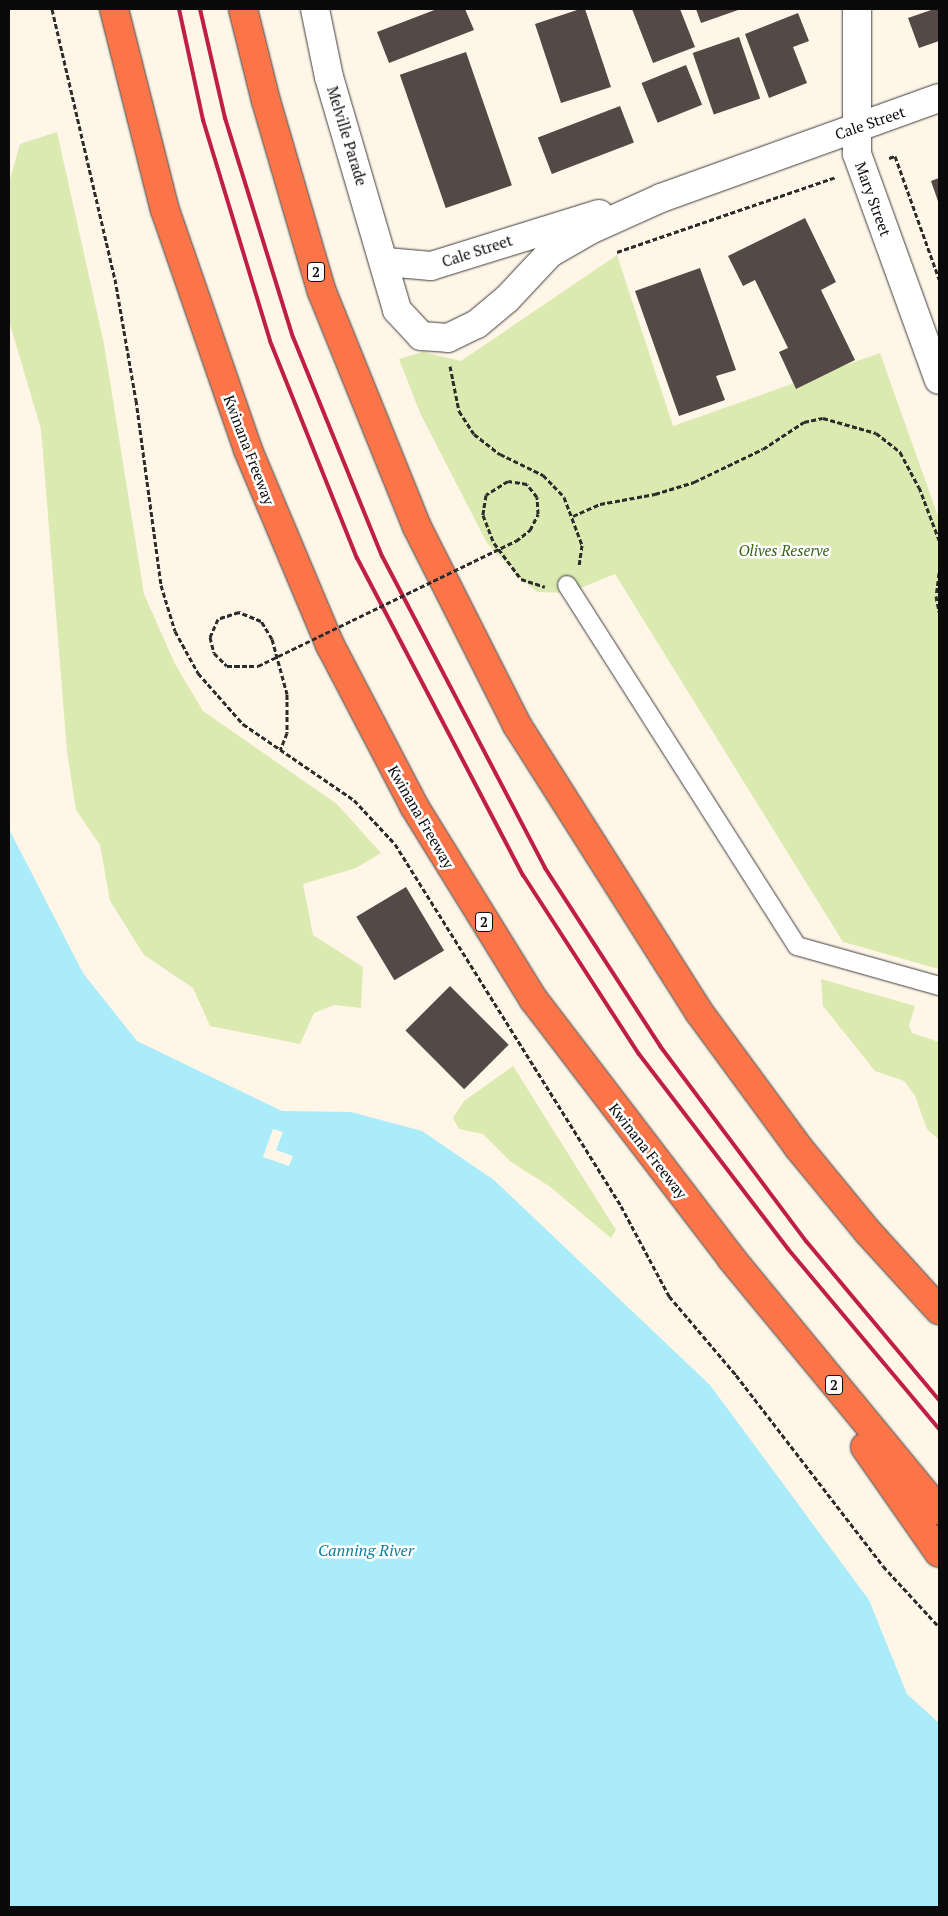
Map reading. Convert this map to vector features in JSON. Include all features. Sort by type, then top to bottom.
[{"type":"highway","name":"Kwinana Freeway","points":[[114,9],[166,210],[208,344],[290,554],[365,715],[458,881],[534,1000],[731,1258],[939,1510]]},
{"type":"highway","name":"2","points":[[243,9],[266,101],[322,292],[417,526],[517,725],[699,1012],[804,1155],[866,1231],[939,1310]]},
{"type":"highway","points":[[731,1258],[939,1553]]},
{"type":"street","name":"Melville Parade","points":[[315,9],[329,77],[386,262]]},
{"type":"street","name":"Mary Street","points":[[857,9],[859,126],[857,154],[939,380]]},
{"type":"street","name":"Cale Street","points":[[448,338],[477,324],[492,312],[550,253],[590,230],[661,198],[939,98]]},
{"type":"street","name":"Cale Street","points":[[386,262],[431,266],[564,223],[661,198]]},
{"type":"street","points":[[386,262],[397,310],[421,336],[448,338]]},
{"type":"lane","points":[[567,585],[797,946],[939,986]]},
{"type":"path","points":[[611,254],[896,156],[939,279]]},
{"type":"path","points":[[280,750],[287,734],[287,694],[272,639],[261,621],[239,612],[218,619],[210,636],[214,653],[227,666],[258,666],[516,541],[530,530],[538,514],[537,497],[527,484],[508,481],[486,495],[483,515],[494,543],[521,579],[543,587],[567,585],[582,557],[573,516],[551,481],[490,447],[468,427],[457,404],[448,338]]},
{"type":"path","points":[[573,516],[600,504],[655,494],[694,482],[763,449],[804,422],[824,418],[876,433],[900,452],[919,487],[939,540]]},
{"type":"path","points":[[939,574],[936,596],[939,612]]},
{"type":"green space","points":[[57,132],[104,344],[144,594],[175,664],[203,711],[337,804],[381,853],[356,868],[303,884],[313,935],[363,967],[361,1008],[334,1005],[314,1013],[300,1044],[210,1026],[193,988],[144,955],[110,901],[100,845],[76,810],[67,751],[41,429],[9,321],[9,183],[20,144]]},
{"type":"green space","name":"Olives Reserve","points":[[617,255],[673,426],[880,353],[939,519],[939,969],[843,942],[615,574],[568,593],[537,592],[521,579],[487,543],[420,413],[399,359],[423,352],[461,361]]},
{"type":"green space","points":[[821,979],[915,1006],[909,1026],[912,1033],[939,1042],[939,1140],[927,1129],[915,1096],[904,1081],[875,1071],[823,1006]]},
{"type":"green space","points":[[513,1066],[616,1230],[611,1238],[549,1186],[511,1162],[483,1134],[459,1129],[453,1118],[464,1101]]},
{"type":"water","name":"Canning River","points":[[9,829],[83,973],[137,1041],[282,1111],[351,1112],[422,1131],[494,1180],[710,1385],[869,1600],[907,1694],[939,1723],[939,1907],[9,1907]]},
{"type":"pier","points":[[273,1129],[283,1132],[276,1150],[293,1156],[289,1166],[263,1157]]},
{"type":"building","points":[[437,9],[465,9],[474,30],[389,63],[377,32]]},
{"type":"building","points":[[585,9],[611,87],[561,103],[535,24]]},
{"type":"building","points":[[632,9],[680,9],[695,47],[653,63]]},
{"type":"building","points":[[696,9],[741,9],[701,23]]},
{"type":"building","points":[[939,9],[939,41],[919,48],[908,18]]},
{"type":"building","points":[[798,13],[809,41],[793,47],[807,83],[769,98],[745,34]]},
{"type":"building","points":[[739,37],[760,98],[714,114],[693,53]]},
{"type":"building","points":[[466,52],[512,185],[446,208],[400,75]]},
{"type":"building","points":[[686,65],[702,105],[658,123],[641,83]]},
{"type":"building","points":[[620,106],[634,142],[552,174],[538,138]]},
{"type":"building","points":[[939,178],[939,204],[931,181]]},
{"type":"building","points":[[805,218],[836,282],[821,290],[855,360],[796,389],[779,352],[788,348],[755,280],[743,286],[728,256]]},
{"type":"building","points":[[700,268],[736,370],[716,376],[725,400],[679,416],[635,291]]},
{"type":"building","points":[[406,887],[444,950],[394,980],[356,917]]},
{"type":"building","points":[[450,986],[509,1045],[464,1089],[405,1031]]},
{"type":"railway","points":[[179,9],[203,120],[270,341],[357,558],[523,875],[639,1054],[788,1249],[939,1429]]},
{"type":"railway","points":[[200,9],[225,118],[293,337],[382,556],[545,868],[660,1046],[806,1241],[939,1400]]}]
